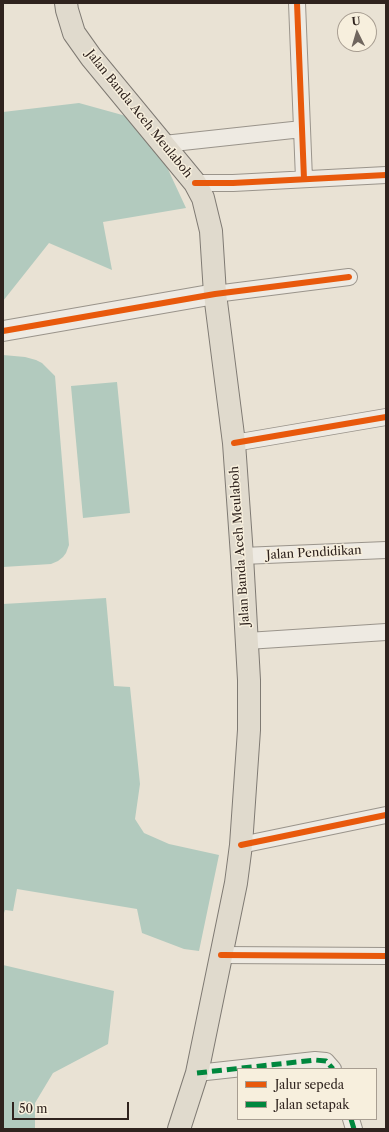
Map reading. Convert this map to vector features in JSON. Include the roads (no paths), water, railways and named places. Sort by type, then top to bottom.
[{"type":"highway","name":"Jalan Banda Aceh Meulaboh","points":[[66,3],[74,33],[91,57],[195,183],[203,198],[211,231],[215,294],[234,443],[249,680],[249,730],[241,845],[236,883],[197,1074],[179,1129]]},
{"type":"street","points":[[297,3],[304,179]]},
{"type":"street","points":[[164,144],[302,129]]},
{"type":"street","points":[[195,183],[233,183],[386,175]]},
{"type":"street","points":[[3,331],[215,294],[348,277]]},
{"type":"street","points":[[234,443],[386,417]]},
{"type":"street","name":"Jalan Pendidikan","points":[[242,556],[386,550]]},
{"type":"street","points":[[246,641],[386,632]]},
{"type":"street","points":[[241,845],[386,815]]},
{"type":"street","points":[[221,955],[386,956]]},
{"type":"street","points":[[248,1068],[315,1060],[326,1061],[332,1068]]},
{"type":"street","points":[[197,1074],[237,1069]]}]
